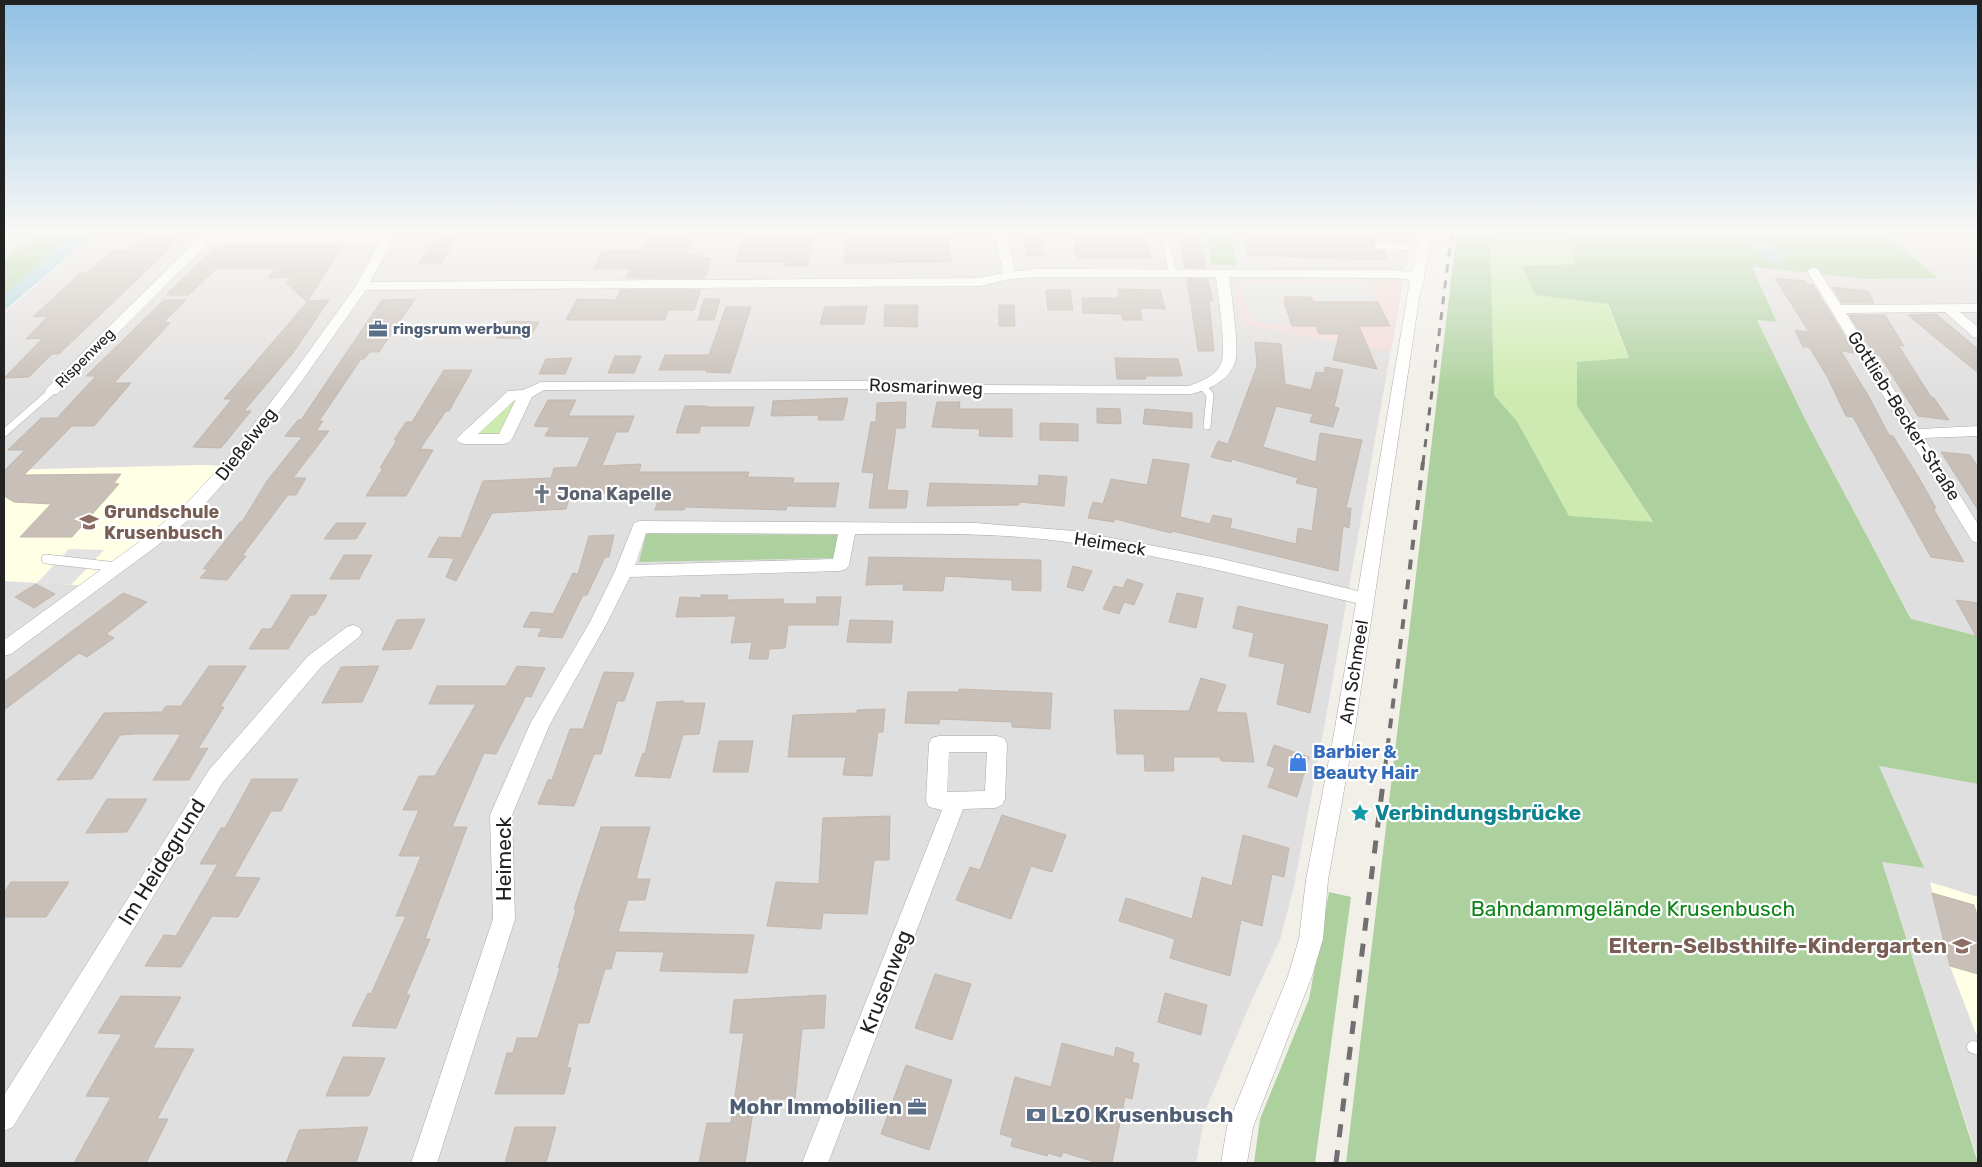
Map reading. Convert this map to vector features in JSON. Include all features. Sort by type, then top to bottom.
[{"type":"street","name":"Rispenweg","points":[[52,391],[159,284]]},
{"type":"street","points":[[362,286],[740,284]]},
{"type":"street","name":"Rosmarinweg","points":[[526,394],[541,386],[865,385],[980,389],[1191,390],[1214,381],[1228,364],[1229,331],[1223,284]]},
{"type":"street","name":"Am Schmeel","points":[[1234,1163],[1240,1127],[1300,976],[1311,940],[1317,880],[1345,728],[1417,284]]},
{"type":"street","name":"Gottlieb-Becker-Straße","points":[[1822,284],[1978,537]]},
{"type":"street","name":"Dießelweg","points":[[4,649],[117,567],[192,508],[230,466],[362,286]]},
{"type":"street","points":[[1948,308],[1975,328]]},
{"type":"street","points":[[1838,309],[1978,308]]},
{"type":"street","points":[[1915,434],[1978,431]]},
{"type":"street","name":"Heimeck","points":[[424,1163],[504,919],[501,814],[541,722],[598,623],[624,571],[640,527],[976,530],[1074,537],[1218,564],[1366,599]]},
{"type":"street","points":[[624,571],[840,565],[848,528]]},
{"type":"street","name":"Im Heidegrund","points":[[4,1118],[216,776],[315,661],[353,632]]},
{"type":"street","name":"Krusenweg","points":[[815,1163],[956,801]]},
{"type":"lane","points":[[1202,385],[1210,395],[1208,426]]},
{"type":"lane","points":[[4,433],[52,391]]},
{"type":"lane","points":[[46,559],[117,567]]},
{"type":"shaded area","points":[[37,284],[1402,284],[1325,723],[1294,886],[1280,940],[1251,1002],[1206,1109],[1196,1163],[4,1163],[4,581],[92,585],[205,465],[4,470],[4,313]]},
{"type":"shaded area","points":[[1234,284],[1403,284],[1391,352],[1244,325]]},
{"type":"shaded area","points":[[1239,284],[1370,284],[1377,301],[1319,301],[1317,296],[1280,296],[1289,325],[1270,325],[1252,320]]},
{"type":"shaded area","points":[[1760,284],[1978,284],[1978,636],[1912,620],[1805,419],[1757,320],[1777,321]]},
{"type":"shaded area","name":"Grundschule Krusenbusch","points":[[230,466],[92,586],[4,581],[4,470]]},
{"type":"shaded area","points":[[69,549],[104,550],[71,585],[37,583]]},
{"type":"shaded area","points":[[1878,766],[1978,784],[1978,1160],[1882,862],[1923,868]]},
{"type":"shaded area","name":"Eltern-Selbsthilfe-Kindergarten","points":[[1930,882],[1978,897],[1978,1035],[1950,966]]},
{"type":"green space","points":[[4,284],[16,284],[4,295]]},
{"type":"green space","name":"Bahndammgelände Krusenbusch","points":[[1451,284],[1491,284],[1494,395],[1517,421],[1569,516],[1653,522],[1577,406],[1577,362],[1629,358],[1608,304],[1536,295],[1531,284],[1760,284],[1777,322],[1757,320],[1805,419],[1911,619],[1978,636],[1978,784],[1879,766],[1924,868],[1882,862],[1978,1163],[1346,1163]]},
{"type":"green space","points":[[1491,284],[1592,284],[1607,304],[1629,359],[1577,406],[1653,523],[1569,517],[1517,421],[1494,395]]},
{"type":"green space","points":[[513,394],[526,394],[504,439],[464,439]]},
{"type":"green space","points":[[646,534],[839,535],[834,558],[639,562]]},
{"type":"green space","points":[[1329,892],[1351,897],[1315,1163],[1254,1163],[1260,1119],[1309,999]]},
{"type":"water","points":[[16,284],[35,284],[4,311],[4,295]]},
{"type":"building","points":[[68,284],[132,284],[59,354],[52,354],[29,377],[4,378],[43,338],[26,339],[48,316],[33,317]]},
{"type":"building","points":[[177,284],[200,284],[189,295],[166,295]]},
{"type":"building","points":[[288,284],[318,284],[307,302]]},
{"type":"building","points":[[1188,284],[1209,284],[1213,301],[1209,300],[1214,351],[1198,351]]},
{"type":"building","points":[[1779,284],[1813,285],[1855,353],[1841,351],[1889,435],[1893,436],[1919,478],[1936,508],[1933,508],[1964,562],[1931,557],[1853,417],[1846,416],[1828,378],[1809,347],[1803,347],[1795,330],[1809,332]]},
{"type":"building","points":[[1832,287],[1868,291],[1874,303],[1842,303]]},
{"type":"building","points":[[1118,289],[1160,290],[1165,309],[1140,308],[1142,320],[1123,320],[1121,314],[1083,313],[1082,298],[1119,298]]},
{"type":"building","points":[[620,290],[701,290],[694,310],[668,310],[665,320],[566,320],[577,299],[616,300]]},
{"type":"building","points":[[1046,290],[1070,290],[1073,310],[1048,310]]},
{"type":"building","points":[[1284,297],[1311,297],[1313,302],[1378,302],[1390,326],[1359,326],[1377,369],[1333,360],[1339,334],[1319,334],[1316,326],[1292,326]]},
{"type":"building","points":[[415,299],[379,352],[370,352],[364,359],[361,359],[319,421],[323,421],[316,431],[329,431],[293,478],[306,478],[296,495],[288,495],[242,556],[246,556],[227,580],[200,578],[208,569],[203,569],[240,522],[242,522],[267,481],[302,437],[285,436],[298,420],[301,420],[382,300]]},
{"type":"building","points":[[704,299],[720,299],[714,320],[698,320]]},
{"type":"building","points":[[164,300],[186,300],[164,322],[170,323],[114,383],[131,383],[94,426],[72,426],[24,475],[121,474],[114,483],[119,484],[72,537],[20,537],[51,504],[14,502],[4,496],[4,471],[25,450],[8,450],[41,418],[57,418],[96,376],[86,376]]},
{"type":"building","points":[[329,300],[293,353],[244,411],[251,411],[221,448],[193,447],[232,399],[224,399],[308,301]]},
{"type":"building","points":[[885,305],[918,305],[917,327],[884,326]]},
{"type":"building","points":[[999,305],[1014,305],[1015,326],[999,326]]},
{"type":"building","points":[[867,306],[864,324],[820,324],[825,307]]},
{"type":"building","points":[[726,307],[751,307],[730,373],[706,372],[707,370],[659,370],[665,355],[709,355]]},
{"type":"building","points":[[1936,314],[1978,349],[1978,373],[1908,315]]},
{"type":"building","points":[[1849,315],[1885,315],[1904,346],[1898,345],[1931,397],[1934,398],[1949,420],[1918,416],[1880,356],[1875,355]]},
{"type":"building","points":[[507,321],[539,322],[529,339],[496,338]]},
{"type":"building","points":[[1255,342],[1281,344],[1285,384],[1311,390],[1316,372],[1324,373],[1325,367],[1343,370],[1334,407],[1339,408],[1333,427],[1310,422],[1313,414],[1276,406],[1263,447],[1316,462],[1320,433],[1362,440],[1346,508],[1351,508],[1349,528],[1343,526],[1338,571],[1172,531],[1171,533],[1115,519],[1114,522],[1088,518],[1093,502],[1103,504],[1111,479],[1147,485],[1153,459],[1189,464],[1180,517],[1210,524],[1213,515],[1232,519],[1230,528],[1296,544],[1298,528],[1312,531],[1318,488],[1296,483],[1298,478],[1232,459],[1231,462],[1211,457],[1218,441],[1228,444],[1257,366]]},
{"type":"building","points":[[615,356],[641,356],[634,373],[608,373]]},
{"type":"building","points":[[572,358],[565,374],[539,374],[546,359]]},
{"type":"building","points":[[1115,358],[1178,359],[1182,376],[1145,376],[1146,379],[1117,379]]},
{"type":"building","points":[[444,370],[472,370],[449,411],[446,411],[420,449],[433,450],[406,496],[366,496],[397,440],[394,440],[406,422],[412,422]]},
{"type":"building","points":[[848,398],[843,420],[818,420],[819,415],[771,416],[773,401]]},
{"type":"building","points":[[548,400],[576,400],[568,416],[634,416],[628,432],[616,432],[602,466],[641,464],[639,472],[749,472],[747,477],[794,478],[793,483],[839,483],[835,507],[787,506],[786,510],[685,507],[684,510],[655,510],[661,490],[570,495],[566,509],[492,513],[456,581],[446,577],[454,558],[428,557],[439,537],[461,538],[483,481],[551,478],[554,468],[577,467],[590,437],[545,436],[550,427],[534,426]]},
{"type":"building","points":[[906,402],[905,428],[896,428],[887,490],[908,491],[906,508],[869,508],[874,473],[862,472],[871,422],[876,422],[877,403]]},
{"type":"building","points":[[937,402],[960,402],[959,409],[1012,409],[1012,437],[979,436],[980,429],[932,427]]},
{"type":"building","points":[[685,406],[754,407],[749,426],[701,426],[699,433],[676,433]]},
{"type":"building","points":[[1097,408],[1120,409],[1121,424],[1097,423]]},
{"type":"building","points":[[1145,409],[1192,413],[1192,428],[1143,424]]},
{"type":"building","points":[[1040,423],[1078,424],[1078,441],[1040,440]]},
{"type":"building","points":[[1941,452],[1970,455],[1978,467],[1978,510]]},
{"type":"building","points":[[1039,475],[1067,477],[1064,506],[1019,502],[1019,505],[927,506],[930,483],[1038,486]]},
{"type":"building","points":[[336,523],[366,523],[356,539],[324,539]]},
{"type":"building","points":[[614,535],[609,557],[605,557],[587,595],[583,595],[562,638],[538,636],[542,628],[523,627],[531,612],[553,614],[573,573],[578,574],[589,536]]},
{"type":"building","points":[[344,555],[372,555],[359,579],[330,579]]},
{"type":"building","points":[[869,557],[1041,560],[1041,591],[1012,590],[1012,580],[945,576],[943,591],[903,590],[904,584],[866,585]]},
{"type":"building","points":[[1073,566],[1092,571],[1083,591],[1067,587]]},
{"type":"building","points":[[1127,579],[1143,584],[1134,605],[1124,602],[1119,614],[1103,609],[1114,586],[1123,588]]},
{"type":"building","points":[[36,584],[55,594],[34,608],[15,597]]},
{"type":"building","points":[[123,593],[147,602],[106,634],[114,638],[87,657],[79,653],[4,710],[4,682]]},
{"type":"building","points":[[1177,593],[1203,598],[1196,628],[1169,622]]},
{"type":"building","points":[[292,595],[327,595],[315,615],[310,615],[288,649],[249,649],[262,629],[271,629]]},
{"type":"building","points":[[701,595],[728,595],[727,600],[784,599],[783,604],[816,604],[817,597],[841,597],[838,625],[788,625],[785,648],[769,649],[768,659],[749,659],[752,642],[731,643],[736,616],[676,617],[680,597],[701,598]]},
{"type":"building","points":[[1956,600],[1978,603],[1978,640]]},
{"type":"building","points":[[1238,606],[1328,625],[1310,713],[1277,704],[1285,664],[1249,656],[1254,633],[1233,628]]},
{"type":"building","points":[[425,619],[411,649],[382,650],[397,620]]},
{"type":"building","points":[[850,620],[893,621],[891,643],[847,642]]},
{"type":"building","points":[[209,666],[246,666],[220,707],[224,707],[198,749],[208,748],[189,780],[153,780],[181,734],[134,734],[120,735],[92,779],[57,780],[104,713],[162,712],[166,706],[181,706]]},
{"type":"building","points":[[379,666],[362,702],[322,703],[341,667]]},
{"type":"building","points":[[517,666],[545,668],[531,697],[526,696],[496,754],[484,753],[452,827],[467,827],[425,939],[430,939],[406,995],[410,995],[396,1028],[352,1026],[368,993],[371,994],[406,916],[396,916],[421,856],[399,856],[419,810],[403,810],[419,776],[435,776],[476,704],[429,704],[437,686],[506,686]]},
{"type":"building","points":[[604,672],[634,673],[624,701],[617,701],[601,754],[594,754],[574,806],[538,804],[548,780],[552,780],[570,729],[583,729]]},
{"type":"building","points":[[1201,678],[1226,685],[1216,712],[1246,713],[1254,762],[1221,761],[1220,757],[1173,757],[1174,771],[1145,771],[1144,754],[1117,754],[1114,710],[1189,711]]},
{"type":"building","points":[[959,689],[1052,693],[1050,729],[1012,727],[1012,722],[940,719],[939,724],[905,723],[908,692],[959,692]]},
{"type":"building","points":[[684,701],[683,703],[705,703],[699,734],[683,735],[670,778],[635,776],[643,753],[645,754],[657,702]]},
{"type":"building","points":[[885,709],[883,732],[878,732],[872,776],[843,775],[846,757],[788,757],[793,715],[857,713],[857,710]]},
{"type":"building","points":[[719,741],[753,741],[748,772],[713,772]]},
{"type":"building","points":[[1274,745],[1309,757],[1297,797],[1268,787],[1275,768],[1267,765]]},
{"type":"building","points":[[252,779],[298,779],[281,811],[271,811],[234,877],[260,878],[238,917],[212,916],[181,967],[145,966],[164,935],[176,936],[218,864],[200,864],[221,828],[225,828]]},
{"type":"building","points":[[107,799],[147,799],[127,832],[86,833]]},
{"type":"building","points":[[1002,815],[1066,835],[1052,872],[1031,866],[1011,919],[956,900],[970,867],[980,870]]},
{"type":"building","points":[[890,816],[889,860],[874,860],[867,914],[823,913],[821,929],[767,926],[776,882],[819,884],[823,818]]},
{"type":"building","points":[[601,827],[650,827],[636,879],[650,879],[645,900],[628,900],[618,932],[754,935],[747,973],[660,971],[664,952],[616,951],[611,969],[605,969],[589,1023],[578,1023],[567,1068],[571,1068],[564,1094],[495,1094],[507,1053],[513,1053],[517,1038],[538,1038],[560,968],[558,968],[576,910],[574,909]]},
{"type":"building","points":[[1243,835],[1289,848],[1284,877],[1272,874],[1262,926],[1241,920],[1230,976],[1170,958],[1175,939],[1119,921],[1126,898],[1192,919],[1202,877],[1232,886]]},
{"type":"building","points":[[11,882],[69,882],[46,917],[4,917],[4,893]]},
{"type":"building","name":"Eltern-Selbsthilfe-Kindergarten","points":[[1932,893],[1974,905],[1978,918],[1978,974],[1950,966]]},
{"type":"building","points":[[935,974],[971,984],[952,1040],[915,1028]]},
{"type":"building","points":[[1165,993],[1207,1005],[1201,1035],[1158,1022]]},
{"type":"building","points":[[826,995],[824,1028],[802,1029],[795,1099],[755,1099],[745,1163],[699,1163],[707,1123],[731,1123],[744,1033],[730,1033],[734,1000]]},
{"type":"building","points":[[121,996],[181,997],[153,1048],[194,1049],[157,1119],[168,1119],[146,1163],[74,1163],[111,1097],[86,1096],[122,1034],[98,1033]]},
{"type":"building","points":[[1062,1043],[1114,1057],[1116,1047],[1134,1053],[1132,1062],[1139,1064],[1132,1099],[1125,1097],[1112,1163],[1098,1163],[1063,1152],[1061,1157],[1048,1153],[1047,1156],[1011,1146],[1013,1138],[1000,1134],[1015,1077],[1051,1087]]},
{"type":"building","points":[[343,1057],[385,1058],[369,1096],[326,1096]]},
{"type":"building","name":"Mohr Immobilien","points":[[906,1065],[952,1080],[929,1150],[881,1134]]},
{"type":"building","points":[[368,1127],[356,1163],[286,1163],[299,1130]]},
{"type":"building","points":[[515,1127],[556,1127],[546,1163],[505,1163]]},
{"type":"railway","points":[[1423,463],[1445,284]]},
{"type":"railway","points":[[1385,768],[1423,462]]},
{"type":"railway","points":[[1336,1163],[1385,767]]},
{"type":"place","name":"ringsrum werbung","points":[[378,329]]},
{"type":"place","name":"Jona Kapelle","points":[[542,494]]},
{"type":"place","name":"Grundschule Krusenbusch","points":[[89,522]]},
{"type":"place","name":"Barbier & Beauty Hair","points":[[1298,762]]},
{"type":"place","name":"Verbindungsbrücke","points":[[1360,813]]},
{"type":"place","name":"Eltern-Selbsthilfe-Kindergarten","points":[[1962,946]]},
{"type":"place","name":"Mohr Immobilien","points":[[917,1107]]},
{"type":"place","name":"LzO Krusenbusch","points":[[1036,1115]]}]
